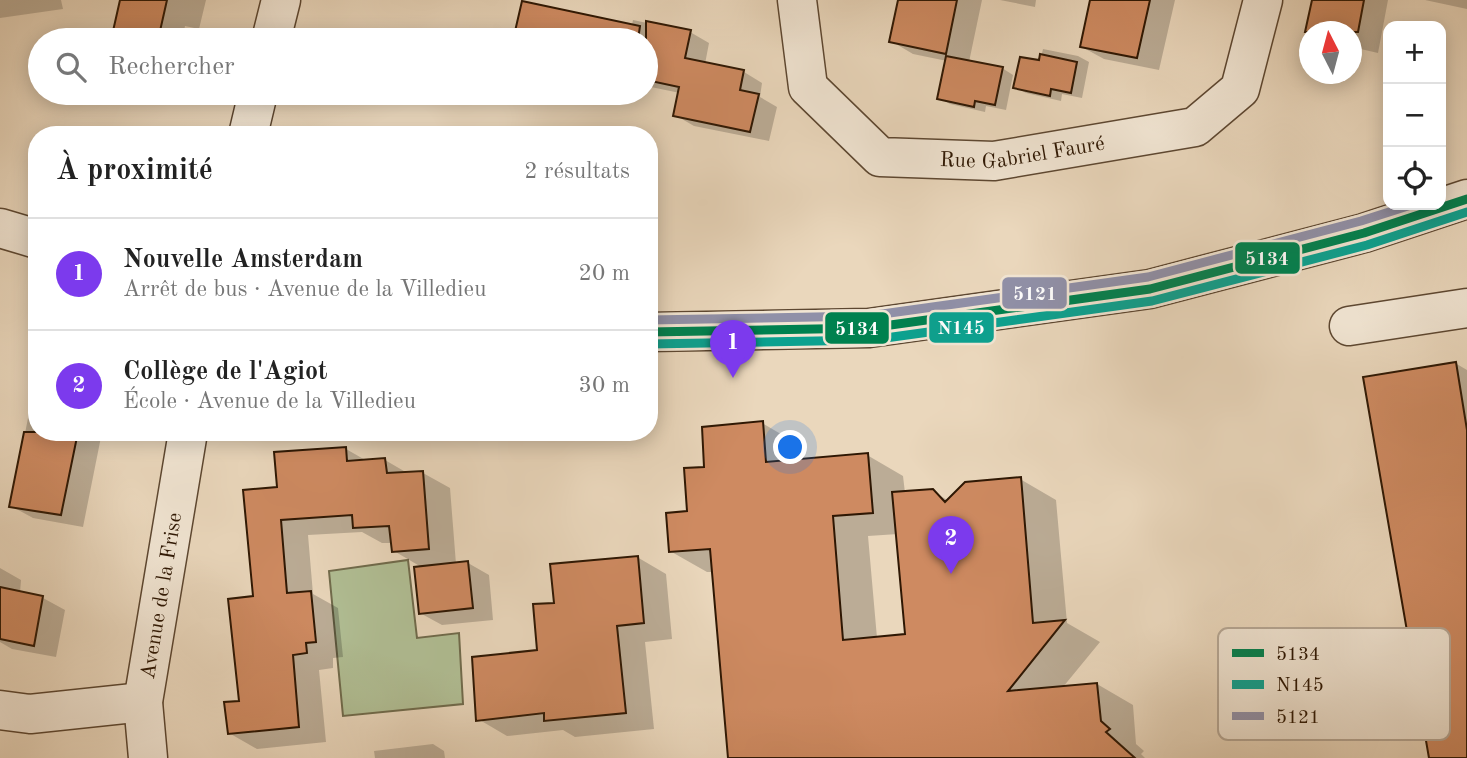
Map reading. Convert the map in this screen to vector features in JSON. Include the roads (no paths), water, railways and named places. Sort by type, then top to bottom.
[{"type":"street","points":[[274,28],[281,0]]},
{"type":"street","name":"Rue Gabriel Fauré","points":[[790,1],[808,87],[880,157],[995,161],[1195,127],[1240,89],[1263,0]]},
{"type":"street","points":[[250,126],[255,105]]},
{"type":"street","points":[[658,332],[869,328],[1150,289],[1364,233],[1467,199]]},
{"type":"street","points":[[0,228],[28,236]]},
{"type":"street","points":[[1349,326],[1467,308]]},
{"type":"street","name":"Avenue de la Frise","points":[[148,758],[143,702],[186,441]]},
{"type":"street","points":[[0,710],[30,714],[143,702]]},
{"type":"place","name":"Nouvelle Amsterdam","points":[[733,378]]},
{"type":"place","name":"Collège de l'Agiot","points":[[951,574]]}]
